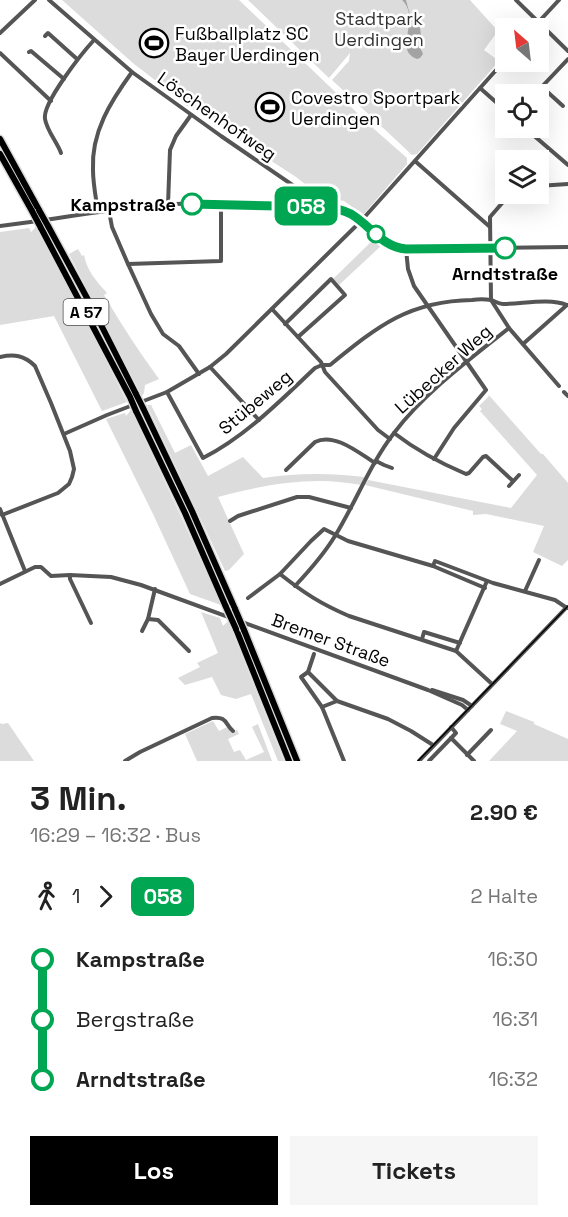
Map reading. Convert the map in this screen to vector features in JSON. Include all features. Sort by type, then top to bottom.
[{"type":"highway","name":"A 57","points":[[0,140],[86,311],[140,409],[182,497],[225,611],[236,629],[289,761]]},
{"type":"highway","name":"A 57","points":[[0,154],[36,210]]},
{"type":"highway","name":"A 57","points":[[188,512],[235,609],[297,761]]},
{"type":"street","points":[[0,33],[35,0]]},
{"type":"street","name":"Löschenhofweg","points":[[49,0],[132,72],[310,197],[312,206]]},
{"type":"street","points":[[516,0],[535,18]]},
{"type":"street","points":[[543,18],[559,0]]},
{"type":"street","points":[[549,32],[568,51]]},
{"type":"street","points":[[45,36],[48,33],[77,59]]},
{"type":"street","points":[[61,153],[45,119],[46,109],[77,59],[94,40]]},
{"type":"street","points":[[29,52],[31,51],[64,79]]},
{"type":"street","points":[[0,53],[51,101]]},
{"type":"street","points":[[545,84],[568,59]]},
{"type":"street","points":[[64,434],[167,392],[210,367],[362,221],[495,71]]},
{"type":"street","points":[[98,212],[93,168],[96,141],[109,106],[132,72]]},
{"type":"street","points":[[480,88],[495,101]]},
{"type":"street","points":[[549,93],[563,106]]},
{"type":"street","points":[[168,205],[170,150],[176,136],[191,115]]},
{"type":"street","points":[[537,138],[568,165]]},
{"type":"street","points":[[415,161],[490,227]]},
{"type":"street","points":[[549,185],[568,184]]},
{"type":"street","points":[[0,226],[146,206],[221,204],[312,206],[342,210],[362,221],[389,245],[396,248],[568,247]]},
{"type":"street","points":[[128,264],[221,261],[221,204]]},
{"type":"street","points":[[501,204],[490,217],[491,300],[509,328],[559,386]]},
{"type":"street","points":[[108,211],[112,227],[147,307],[167,338],[180,346],[200,374]]},
{"type":"street","points":[[406,249],[411,280],[486,390],[454,428],[434,459]]},
{"type":"street","points":[[285,324],[331,279],[345,295],[298,337]]},
{"type":"street","name":"Stübeweg","points":[[167,392],[203,458],[227,444],[259,420],[315,368],[330,365],[377,328],[400,315],[427,305],[451,301],[491,300],[500,304],[557,302],[568,305]]},
{"type":"street","points":[[523,344],[568,305]]},
{"type":"street","points":[[272,309],[321,362],[325,372],[371,423],[390,439]]},
{"type":"street","name":"Lübecker Weg","points":[[296,586],[335,536],[394,433],[424,400],[466,362],[509,328]]},
{"type":"street","points":[[0,357],[21,356],[35,366],[64,434],[74,469],[69,484],[58,493],[2,515]]},
{"type":"street","points":[[210,367],[259,420]]},
{"type":"street","points":[[564,392],[568,396]]},
{"type":"street","points":[[394,433],[410,446],[466,474],[486,456],[513,481]]},
{"type":"street","points":[[286,470],[315,442],[323,439],[336,440],[392,468]]},
{"type":"street","points":[[509,486],[519,475]]},
{"type":"street","points":[[230,521],[238,516],[297,497],[309,497],[351,508]]},
{"type":"street","points":[[0,509],[25,571],[0,584]]},
{"type":"street","points":[[248,598],[280,574],[321,531],[326,530],[348,542],[433,566],[485,588]]},
{"type":"street","points":[[525,591],[539,560]]},
{"type":"street","points":[[418,761],[567,607],[555,600],[487,581],[435,561],[433,566]]},
{"type":"street","name":"Bremer Straße","points":[[25,571],[41,567],[51,576],[111,577],[156,589],[225,611],[428,690],[454,696],[465,701],[470,708]]},
{"type":"street","points":[[280,574],[304,593],[332,609],[456,651],[492,684]]},
{"type":"street","points":[[70,575],[91,623]]},
{"type":"street","points":[[456,651],[487,581]]},
{"type":"street","points":[[142,631],[148,619],[156,589]]},
{"type":"street","points":[[148,619],[158,620],[189,651]]},
{"type":"street","points":[[422,639],[424,632],[460,644]]},
{"type":"street","points":[[314,654],[308,672],[301,677],[322,707],[344,761]]},
{"type":"street","points":[[308,672],[337,701],[388,720],[434,745]]},
{"type":"street","points":[[322,707],[337,701]]},
{"type":"street","points":[[124,761],[212,718],[224,720],[233,731]]},
{"type":"street","points":[[429,761],[456,733],[450,727]]},
{"type":"street","points":[[467,755],[491,730]]},
{"type":"street","points":[[451,738],[474,761]]},
{"type":"green space","name":"Covestro Sportpark Uerdingen","points":[[62,0],[239,0],[407,158],[407,164],[363,215],[344,201],[321,197],[296,177],[239,140],[203,111],[199,113],[182,103],[189,93],[172,81],[164,87],[134,64]]},
{"type":"green space","name":"Stadtpark Uerdingen","points":[[248,0],[402,0],[409,12],[410,55],[417,59],[422,50],[419,21],[411,18],[406,0],[470,0],[495,28],[495,35],[484,50],[495,58],[495,66],[417,154],[412,155],[332,80],[349,61],[350,53],[329,78]]},
{"type":"green space","points":[[36,227],[127,402],[102,411],[54,316],[0,325],[0,232],[29,228],[31,232]]},
{"type":"green space","points":[[374,239],[382,245],[339,285],[333,279]]},
{"type":"green space","points":[[78,249],[82,256],[84,255],[93,276],[107,293],[104,295],[117,317],[159,379],[145,385],[142,396],[69,254]]},
{"type":"green space","points":[[487,393],[568,483],[568,560],[562,566],[533,552],[544,526],[486,514],[473,515],[473,511],[365,485],[368,480],[511,508],[537,475],[480,411],[482,409],[479,406],[489,396]]},
{"type":"green space","points":[[147,405],[151,405],[175,453],[191,445],[208,476],[243,457],[263,478],[301,474],[339,475],[364,477],[362,485],[325,481],[294,482],[218,497],[244,554],[229,570],[225,571]]},
{"type":"green space","points":[[131,410],[221,605],[190,594],[106,419],[125,413],[126,416]]},
{"type":"green space","points":[[201,612],[220,618],[223,626],[228,621],[284,761],[278,761],[251,694],[236,699],[221,695],[212,677],[185,685],[178,678],[200,667],[197,663],[218,653]]},
{"type":"green space","points":[[506,711],[568,739],[568,761],[489,761],[517,731],[500,724]]},
{"type":"green space","points":[[213,721],[219,731],[227,727],[232,732],[237,730],[239,734],[228,739],[234,752],[240,750],[246,760],[264,752],[252,727],[258,724],[272,761],[197,761],[185,734]]},
{"type":"green space","points":[[0,723],[8,723],[34,761],[0,761]]},
{"type":"shaded area","points":[[402,0],[406,0],[411,18],[419,21],[421,35],[419,44],[423,54],[417,59],[407,49],[409,17]]},
{"type":"tram line","points":[[418,761],[568,606]]},
{"type":"bus line","name":"058","points":[[192,204],[324,207],[350,214],[396,248],[505,248]]},
{"type":"place","name":"Fußballplatz SC Bayer Uerdingen","points":[[154,43]]},
{"type":"place","name":"Covestro Sportpark Uerdingen","points":[[270,107]]},
{"type":"place","name":"Kampstraße","points":[[192,204]]},
{"type":"place","name":"Arndtstraße","points":[[505,248]]}]
